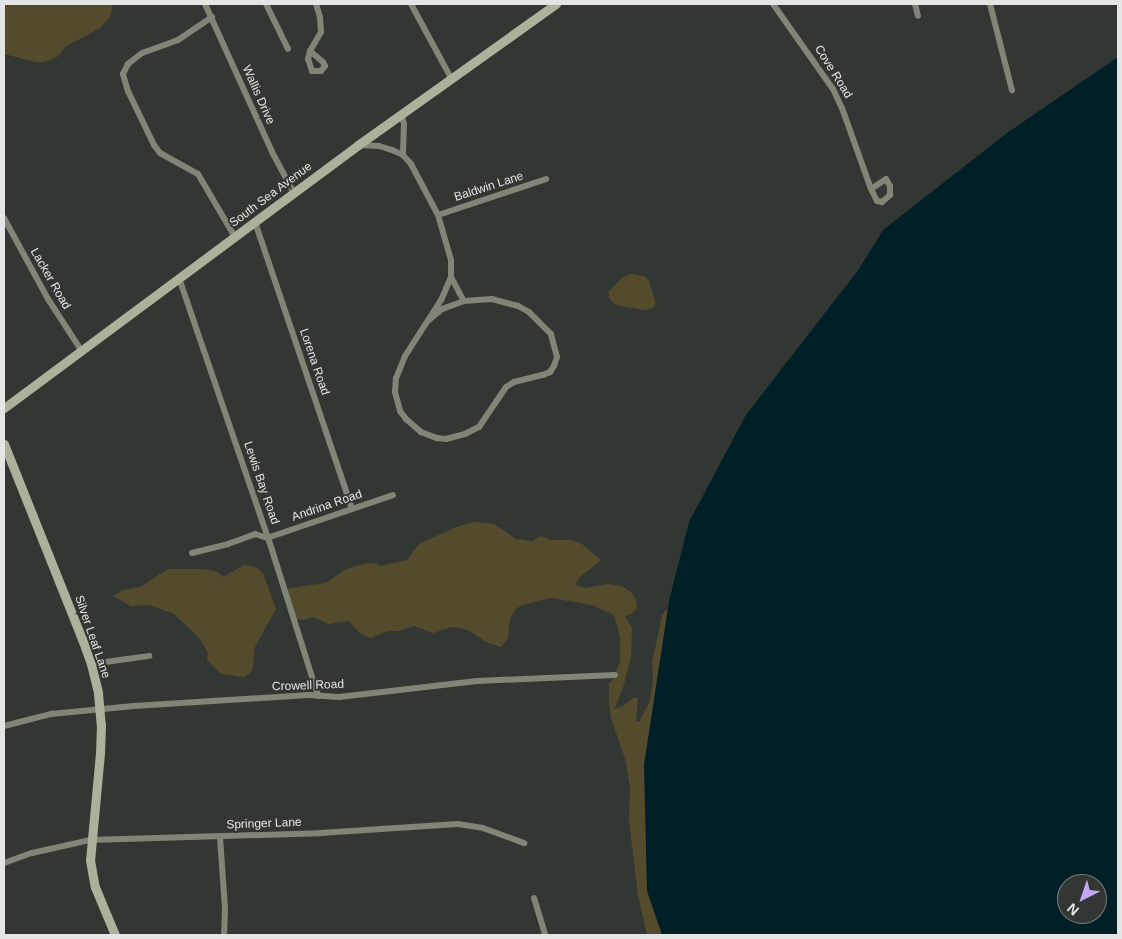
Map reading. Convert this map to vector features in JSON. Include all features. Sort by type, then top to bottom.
[{"type":"street","name":"Wallis Drive","points":[[205,4],[268,144],[294,193]]},
{"type":"street","points":[[266,4],[288,49]]},
{"type":"street","points":[[310,51],[321,32],[320,17],[316,4]]},
{"type":"street","points":[[411,4],[451,78]]},
{"type":"street","name":"South Sea Avenue","points":[[4,408],[358,145],[556,4]]},
{"type":"street","name":"Cove Road","points":[[772,4],[833,89],[871,188]]},
{"type":"street","points":[[915,4],[918,16]]},
{"type":"street","points":[[990,4],[1012,90]]},
{"type":"street","points":[[212,17],[178,40],[142,52],[128,64],[124,74],[128,91],[154,145],[160,152],[198,174],[235,237]]},
{"type":"street","points":[[401,114],[404,124],[403,155]]},
{"type":"street","points":[[358,145],[379,146],[403,155],[419,176],[438,215],[451,260],[450,277],[429,320],[399,368],[395,392],[400,411],[413,426],[437,438],[455,437],[479,427],[506,387],[514,382],[535,378],[550,372],[557,357],[551,334],[529,312],[518,306],[492,299],[464,301],[442,310],[429,320]]},
{"type":"street","name":"Baldwin Lane","points":[[438,215],[546,179]]},
{"type":"street","name":"Lacker Road","points":[[4,218],[6,232],[81,350]]},
{"type":"street","name":"Lorena Road","points":[[256,222],[352,509]]},
{"type":"street","points":[[450,277],[464,301]]},
{"type":"street","name":"Lewis Bay Road","points":[[179,278],[318,696]]},
{"type":"street","name":"Silver Leaf Lane","points":[[4,444],[91,664],[100,710],[100,753],[90,840],[90,860],[95,887],[115,935]]},
{"type":"street","name":"Andrina Road","points":[[192,552],[228,544],[255,534],[267,538],[393,495]]},
{"type":"street","points":[[91,664],[149,656]]},
{"type":"street","name":"Crowell Road","points":[[4,726],[51,714],[318,696],[339,697],[477,681],[615,675]]},
{"type":"street","name":"Springer Lane","points":[[4,862],[32,853],[90,840],[220,837],[458,824],[483,828],[524,843]]},
{"type":"street","points":[[220,837],[225,909],[224,935]]},
{"type":"street","points":[[534,898],[545,935]]},
{"type":"shaded area","points":[[4,4],[113,4],[110,17],[100,28],[65,47],[57,57],[44,62],[36,62],[4,54]]},
{"type":"shaded area","points":[[631,274],[644,276],[649,281],[655,306],[644,310],[616,305],[609,298],[609,291],[622,278]]},
{"type":"shaded area","points":[[473,522],[494,524],[516,539],[532,541],[541,536],[550,540],[570,540],[582,544],[601,560],[579,578],[575,585],[586,588],[607,584],[621,586],[631,592],[636,600],[637,608],[631,614],[625,616],[632,628],[631,656],[623,688],[614,709],[623,706],[633,698],[638,698],[636,721],[639,722],[650,701],[653,679],[652,663],[662,615],[676,599],[682,935],[647,935],[638,895],[629,821],[630,787],[626,762],[611,718],[609,703],[609,683],[613,680],[620,661],[620,637],[614,615],[592,605],[551,598],[522,605],[516,609],[510,618],[508,638],[501,647],[486,642],[468,630],[452,627],[433,633],[414,626],[398,631],[387,631],[371,638],[361,634],[349,621],[328,624],[314,617],[302,620],[295,619],[284,593],[289,588],[325,583],[347,569],[364,564],[375,563],[380,566],[407,560],[419,544],[454,528]]},
{"type":"shaded area","points":[[244,565],[256,567],[263,573],[276,609],[255,647],[252,671],[244,677],[221,674],[207,660],[208,653],[200,639],[174,614],[150,605],[131,606],[113,596],[123,590],[140,587],[168,569],[205,569],[218,572],[223,577]]},
{"type":"water","points":[[1118,57],[1118,935],[662,935],[647,891],[644,765],[669,601],[689,522],[746,415],[859,269],[883,230],[1007,133]]}]
